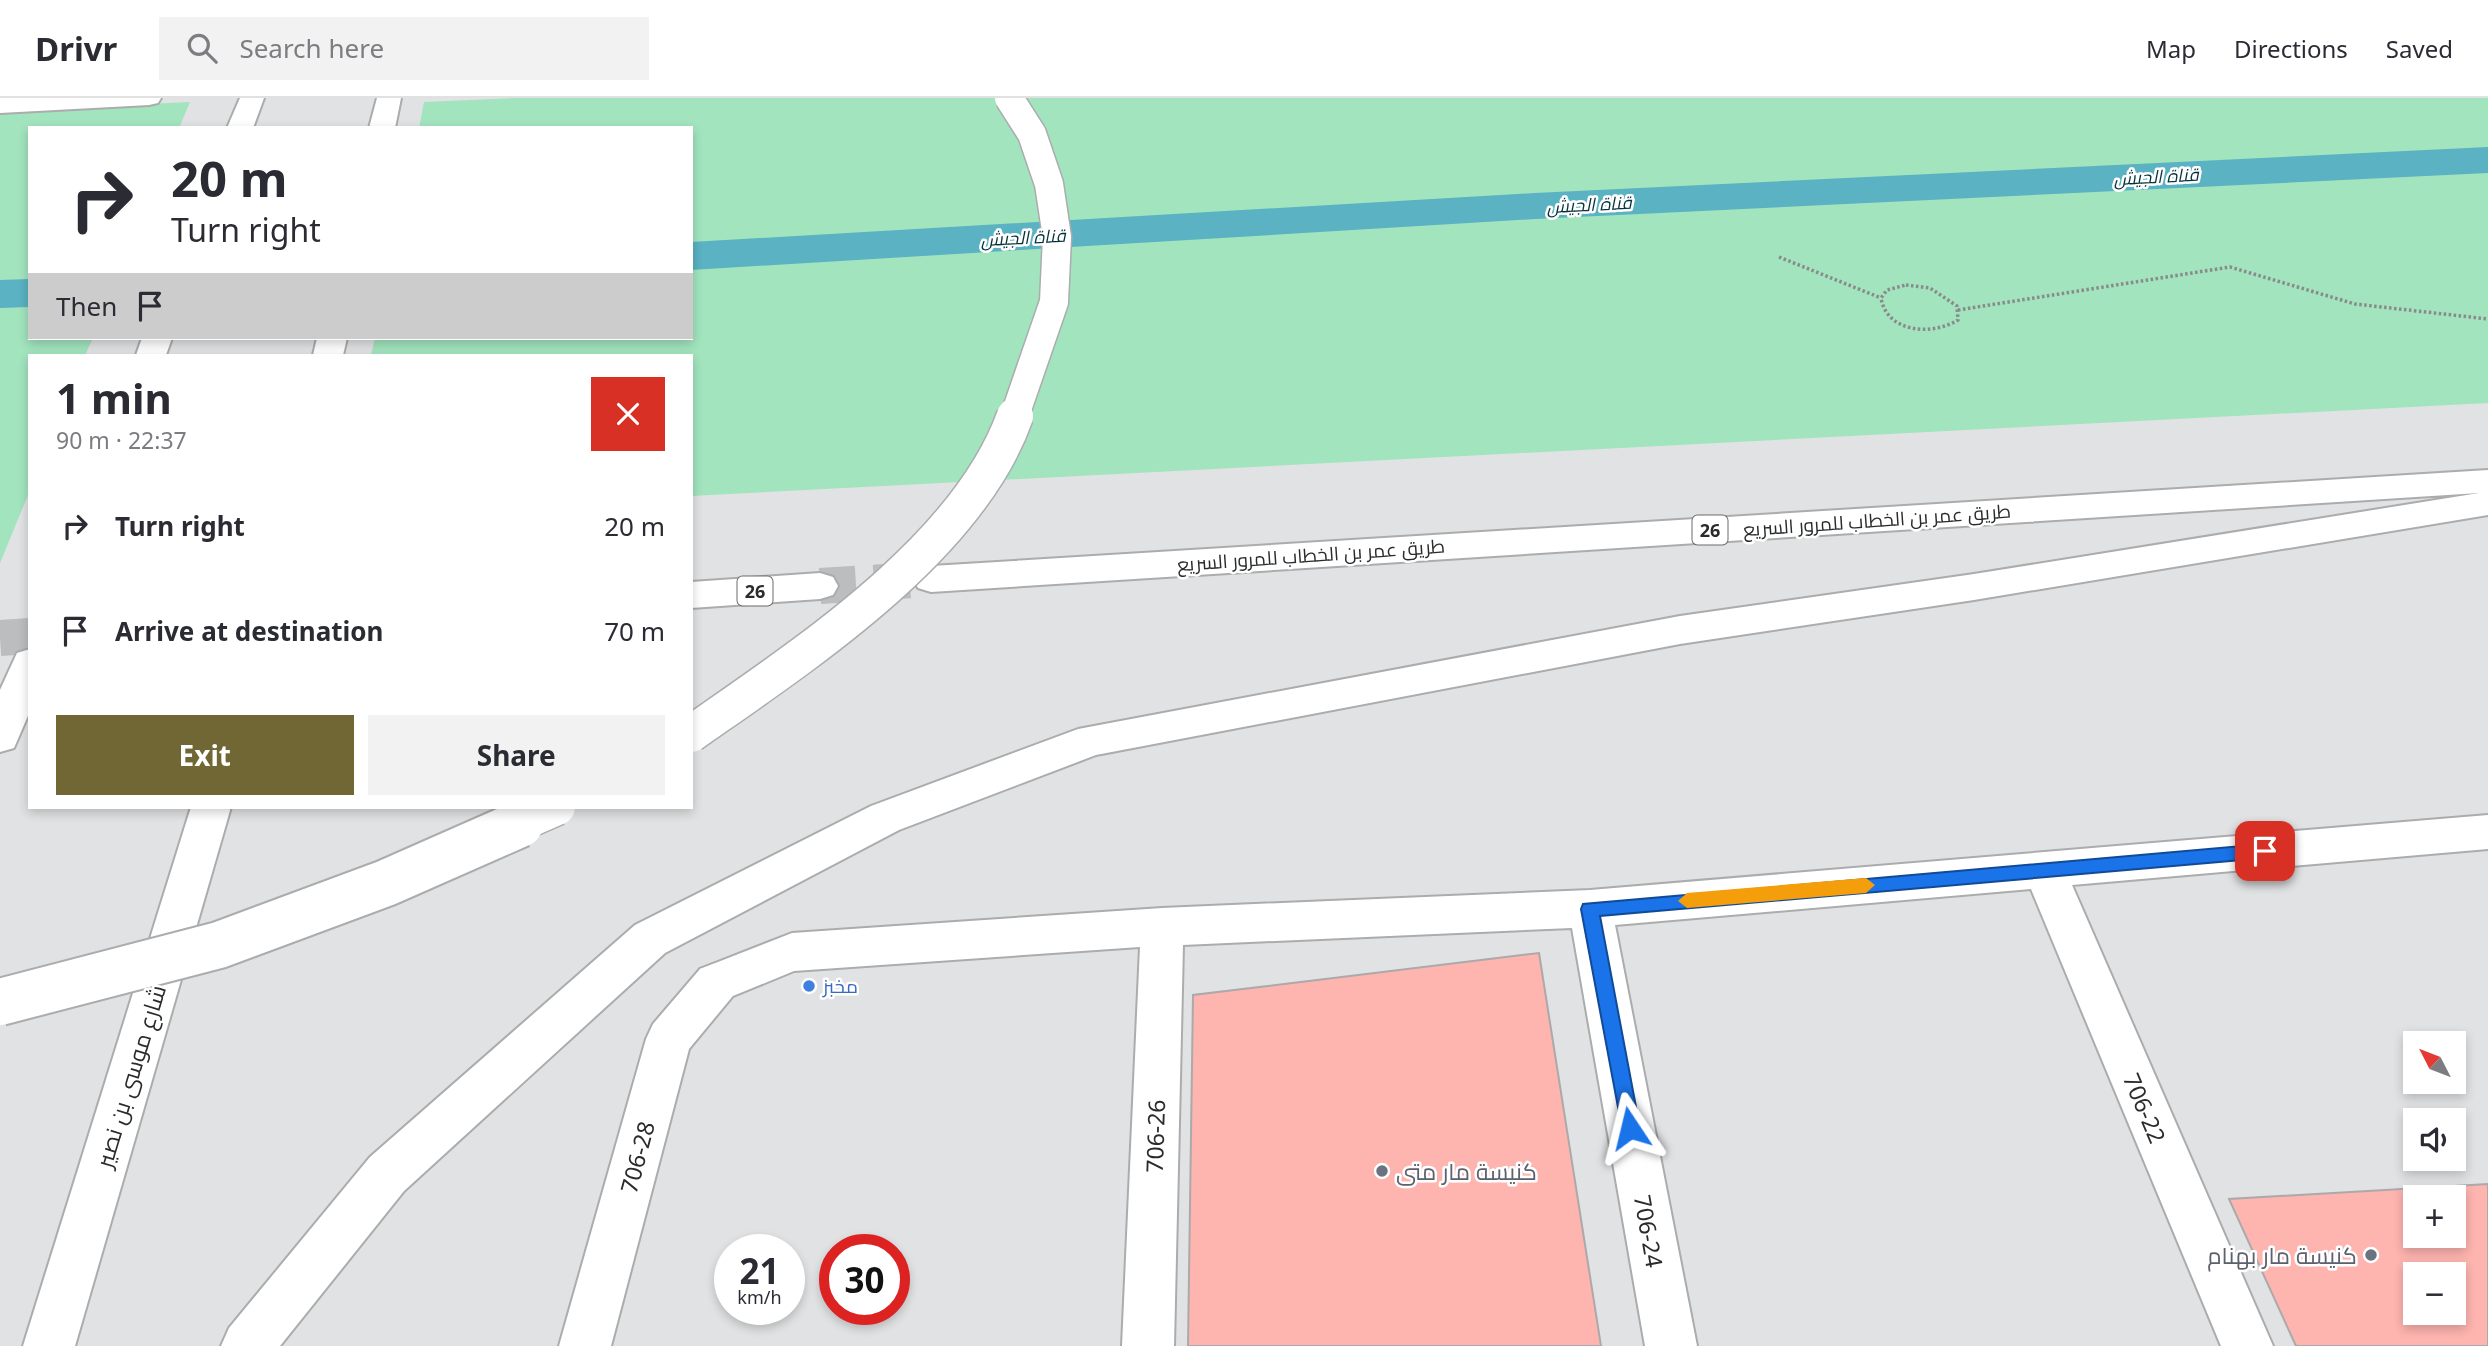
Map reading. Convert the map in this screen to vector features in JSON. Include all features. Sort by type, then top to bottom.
[{"type":"main road","points":[[0,98],[61,102]]},
{"type":"main road","points":[[0,105],[149,98]]},
{"type":"main road","points":[[241,126],[252,98]]},
{"type":"main road","points":[[382,126],[389,98]]},
{"type":"main road","points":[[693,733],[823,641],[934,542],[1003,449],[1054,302],[1057,237],[1049,184],[1032,134],[1009,98]]},
{"type":"main road","name":"طريق عمر بن الخطاب للمرور السريع","points":[[931,579],[2488,481]]},
{"type":"main road","points":[[247,1346],[387,1174],[650,939],[885,818],[1092,740],[1667,632],[1974,587],[2488,503]]},
{"type":"main road","name":"26","points":[[693,594],[820,586]]},
{"type":"main road","points":[[1,734],[28,668]]},
{"type":"main road","name":"شارع موسى بن نصير","points":[[49,1346],[210,809]]},
{"type":"main road","points":[[0,1002],[219,945],[386,883],[552,809]]},
{"type":"main road","points":[[1162,927],[1590,909],[2487,833]]},
{"type":"main road","name":"706-22","points":[[2044,869],[2247,1346]]},
{"type":"main road","name":"706-24","points":[[1590,909],[1671,1346]]},
{"type":"main road","name":"706-28","points":[[585,1346],[669,1039],[716,983],[792,951],[1162,927]]},
{"type":"main road","name":"706-26","points":[[1147,1346],[1162,927]]},
{"type":"path","points":[[1779,257],[1881,298]]},
{"type":"path","points":[[1958,310],[2230,267],[2355,303],[2488,319]]},
{"type":"path","points":[[1918,286],[1942,293],[1958,310],[1958,320],[1952,326],[1930,331],[1916,329],[1903,325],[1884,311],[1881,298],[1895,287],[1918,286]]},
{"type":"green space","points":[[513,98],[2488,98],[2488,403],[693,496],[693,354],[371,354],[375,340],[693,340],[693,126],[419,126],[424,102]]},
{"type":"green space","points":[[190,102],[180,126],[28,126],[28,340],[92,340],[85,354],[28,354],[28,495],[0,563],[0,111]]},
{"type":"building","name":"كنيسة مار متى","points":[[1539,953],[1601,1346],[1188,1346],[1193,995]]},
{"type":"building","name":"كنيسة مار بهنام","points":[[2488,1184],[2488,1346],[2296,1346],[2229,1199],[2403,1189],[2403,1248],[2466,1248],[2466,1185]]},
{"type":"waterway","name":"قناة الجيش","points":[[693,256],[1535,206],[2488,160]]},
{"type":"waterway","name":"قناة الجيش","points":[[0,294],[28,293]]},
{"type":"tunnel","points":[[820,586],[915,580]]},
{"type":"tunnel","points":[[0,638],[28,636]]},
{"type":"slow traffic","points":[[1687,901],[1866,885]]},
{"type":"place","name":"مخبز","points":[[809,986]]},
{"type":"place","name":"كنيسة مار متى","points":[[1382,1171]]},
{"type":"place","name":"كنيسة مار بهنام","points":[[2371,1255]]},
{"type":"route","points":[[1630,1128],[1590,909],[2265,851]]}]
